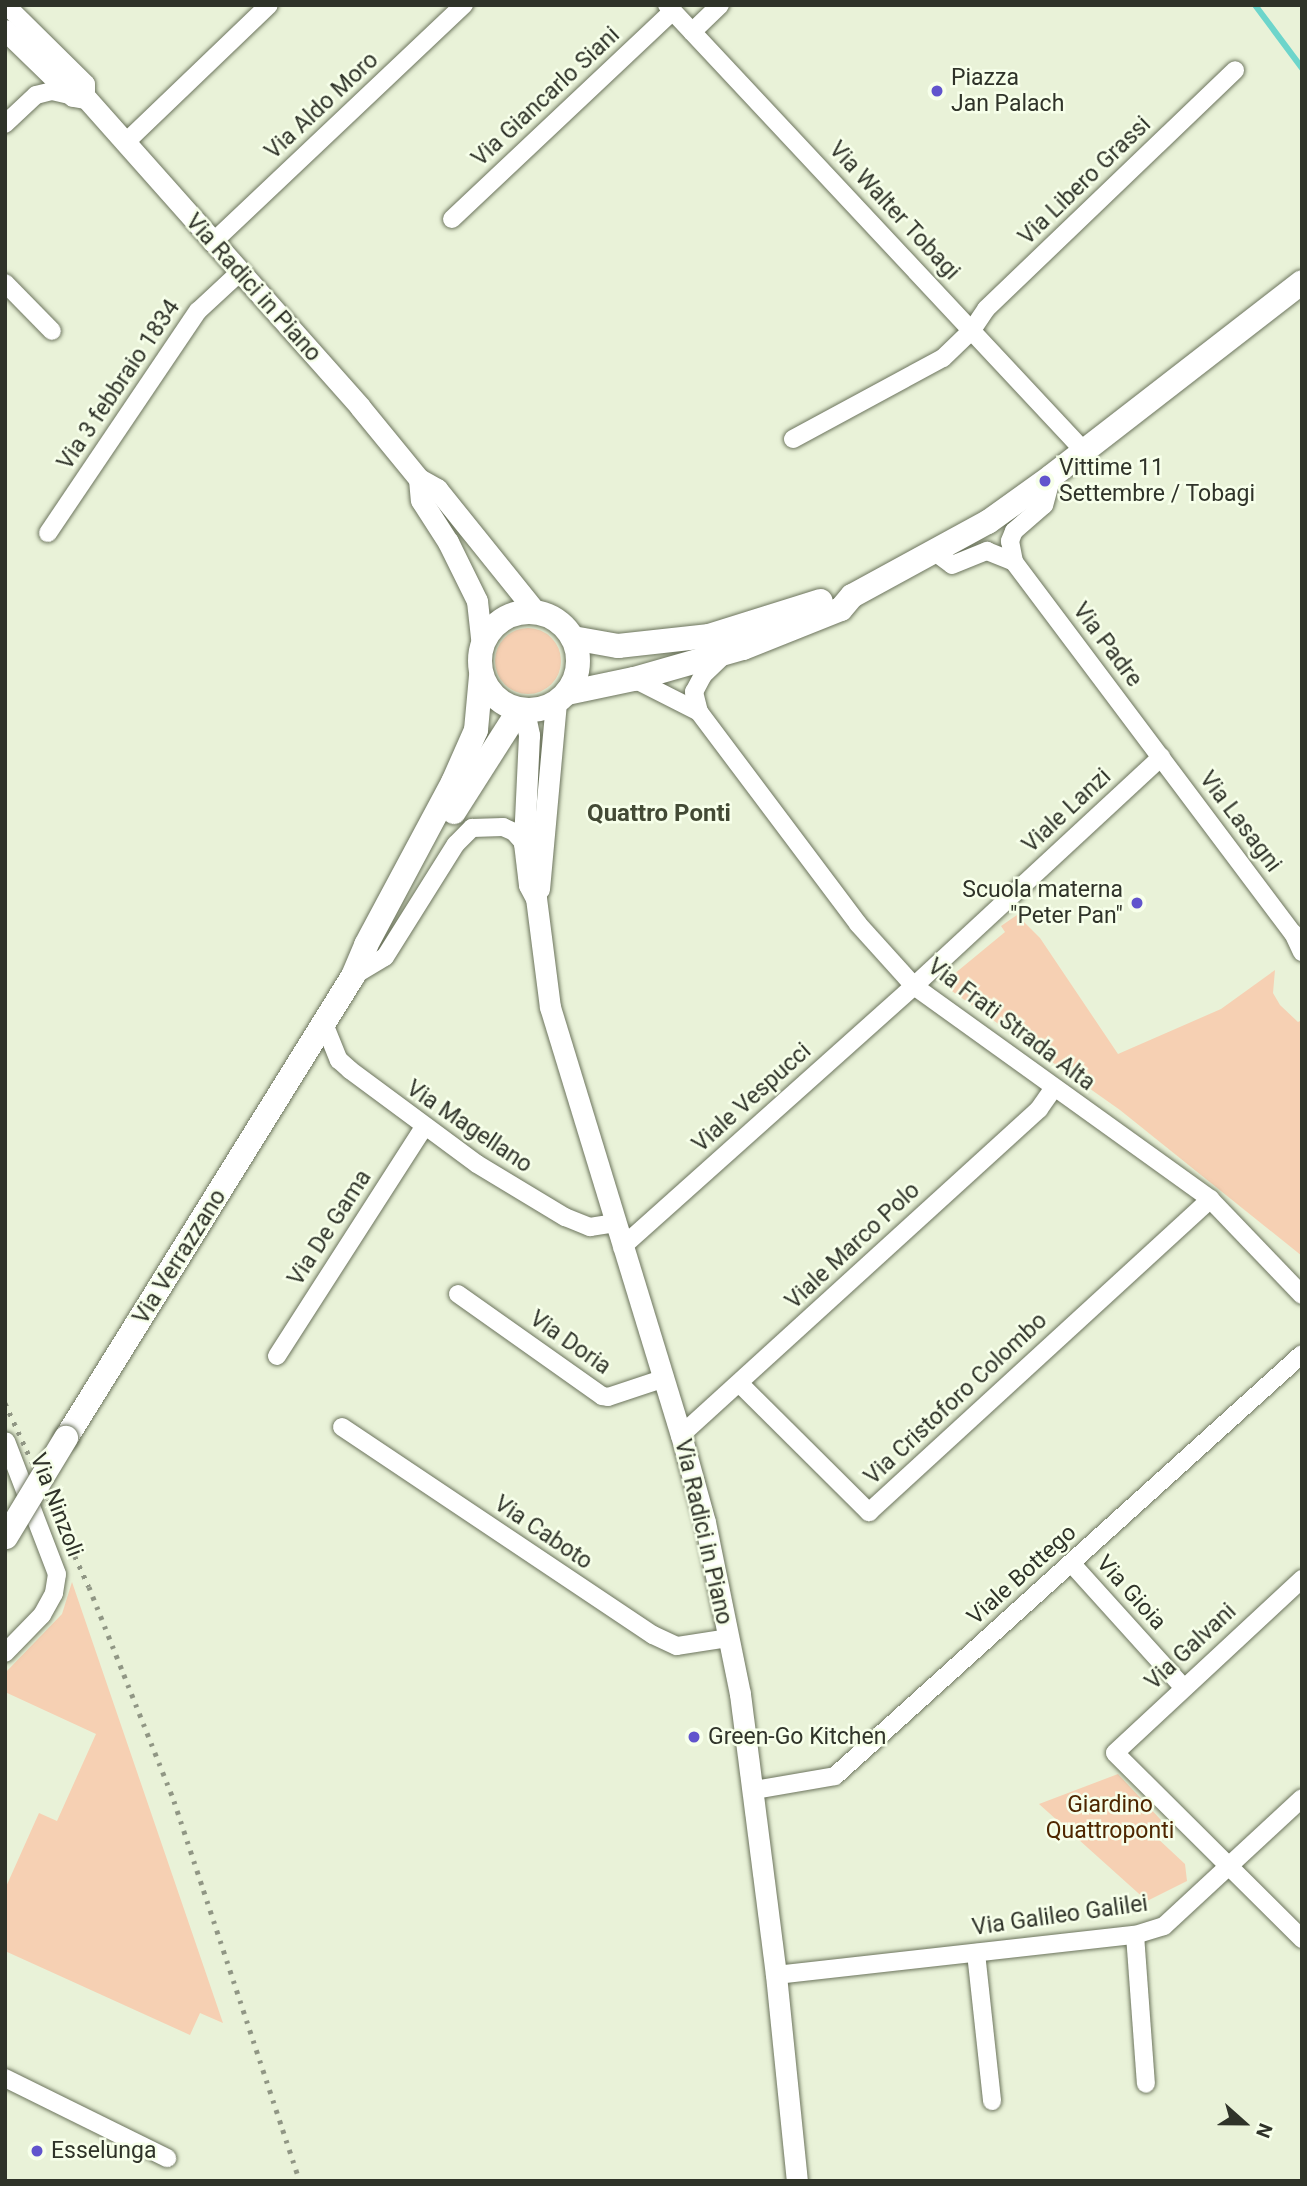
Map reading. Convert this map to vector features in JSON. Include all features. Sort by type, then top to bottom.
[{"type":"main road","points":[[481,676],[500,702],[522,710],[725,653],[841,609],[852,596],[988,522],[1052,476],[1302,282]]},
{"type":"main road","points":[[573,638],[618,646],[709,636],[839,595],[852,596]]},
{"type":"main road","points":[[482,646],[488,634],[503,620],[522,612],[536,612]]},
{"type":"main road","name":"Via Radici in Piano","points":[[536,612],[558,621],[573,638],[577,649],[577,672],[561,698]]},
{"type":"main road","name":"Via Radici in Piano","points":[[481,676],[482,646]]},
{"type":"main road","name":"Via Verrazzano","points":[[6,1537],[325,1026],[353,976],[366,945],[453,782],[476,730],[481,676]]},
{"type":"main road","name":"Via Verrazzano","points":[[353,976],[377,950],[428,854],[522,710]]},
{"type":"street","points":[[125,143],[269,5]]},
{"type":"street","points":[[692,32],[720,5]]},
{"type":"street","name":"Via Aldo Moro","points":[[212,243],[461,6]]},
{"type":"street","name":"Via Walter Tobagi","points":[[670,8],[1084,451]]},
{"type":"street","name":"Via Giancarlo Siani","points":[[452,219],[670,8]]},
{"type":"street","name":"Via Radici in Piano","points":[[7,14],[360,407],[419,479],[437,489],[536,612]]},
{"type":"street","name":"Via Libero Grassi","points":[[793,439],[943,358],[972,330],[986,309],[1235,70]]},
{"type":"street","points":[[5,124],[36,95],[52,91],[80,97]]},
{"type":"street","name":"Via 3 febbraio 1834","points":[[48,533],[198,311],[239,273]]},
{"type":"street","points":[[5,283],[52,331]]},
{"type":"street","points":[[1014,562],[1010,541],[1013,531],[1044,505],[1052,476]]},
{"type":"street","name":"Via Radici in Piano","points":[[419,479],[421,500],[448,542],[477,601],[482,646]]},
{"type":"street","points":[[935,552],[953,565],[987,551],[1014,562]]},
{"type":"street","name":"Via Padre","points":[[1014,562],[1161,757]]},
{"type":"street","points":[[699,712],[694,692],[703,676],[725,653]]},
{"type":"street","name":"Via Frati Strada Alta","points":[[634,679],[699,712],[858,923],[914,986],[1053,1089],[1210,1199],[1302,1295]]},
{"type":"street","name":"Via Radici in Piano","points":[[536,898],[540,885],[542,825],[561,698]]},
{"type":"street","name":"Via Radici in Piano","points":[[522,710],[529,735],[524,843],[529,885],[536,898],[550,1007],[614,1223],[681,1434],[705,1522],[740,1694],[776,1975],[796,2181]]},
{"type":"street","name":"Via Lasagni","points":[[1161,757],[1293,933],[1302,952]]},
{"type":"street","name":"Viale Lanzi","points":[[914,986],[1161,757]]},
{"type":"street","points":[[353,976],[385,957],[456,844],[472,828],[502,827],[514,832],[524,843]]},
{"type":"street","name":"Viale Vespucci","points":[[622,1247],[914,986]]},
{"type":"street","name":"Via Magellano","points":[[325,1026],[339,1060],[369,1087],[424,1127],[522,1193],[565,1217],[590,1227],[614,1223]]},
{"type":"street","name":"Viale Marco Polo","points":[[681,1434],[740,1384],[1039,1109],[1053,1089]]},
{"type":"street","name":"Via De Gama","points":[[277,1356],[424,1127]]},
{"type":"street","name":"Via Cristoforo Colombo","points":[[740,1384],[869,1512],[1210,1199]]},
{"type":"street","name":"Via Doria","points":[[458,1294],[602,1396],[608,1397],[662,1379]]},
{"type":"street","name":"Viale Bottego","points":[[754,1790],[835,1776],[1302,1354]]},
{"type":"street","name":"Via Caboto","points":[[342,1427],[653,1635],[677,1646],[728,1638]]},
{"type":"street","name":"Via Ninzoli","points":[[5,1653],[43,1615],[54,1593],[57,1574],[6,1441]]},
{"type":"street","name":"Via Gioia","points":[[1072,1564],[1183,1687]]},
{"type":"street","name":"Via Galvani","points":[[1228,1866],[1115,1753],[1302,1579]]},
{"type":"street","name":"Via Galileo Galilei","points":[[776,1975],[1135,1935],[1164,1926],[1302,1798]]},
{"type":"street","points":[[1228,1866],[1302,1939]]},
{"type":"street","points":[[1135,1935],[1146,2084]]},
{"type":"street","points":[[976,1953],[992,2101]]},
{"type":"street","points":[[5,2078],[167,2158]]},
{"type":"green space","points":[[522,628],[534,628],[546,633],[556,643],[561,661],[559,674],[546,689],[534,694],[522,694],[510,689],[500,679],[495,667],[495,655],[500,643],[510,633]]},
{"type":"green space","points":[[1017,915],[1040,938],[1118,1054],[1221,1009],[1275,970],[1273,993],[1280,1005],[1298,1022],[1302,1020],[1302,1256],[1120,1110],[942,984],[1005,932],[1001,926]]},
{"type":"green space","points":[[72,1582],[223,2023],[200,2013],[190,2035],[5,1951],[5,1889],[39,1813],[57,1821],[96,1734],[5,1692],[5,1673],[62,1614]]},
{"type":"green space","name":"Giardino Quattroponti","points":[[1118,1774],[1161,1820],[1155,1836],[1185,1864],[1187,1881],[1147,1901],[1039,1804]]},
{"type":"waterway","points":[[1255,5],[1302,68]]},
{"type":"railway","points":[[5,1403],[89,1587],[174,1801],[300,2181]]},
{"type":"place","name":"Piazza Jan Palach","points":[[937,91]]},
{"type":"place","name":"Vittime 11 Settembre / Tobagi","points":[[1045,481]]},
{"type":"place","name":"Scuola materna \"Peter Pan\"","points":[[1137,903]]},
{"type":"place","name":"Green-Go Kitchen","points":[[694,1737]]},
{"type":"place","name":"Esselunga","points":[[37,2151]]},
{"type":"district","name":"Quattro Ponti","points":[[659,814]]}]
